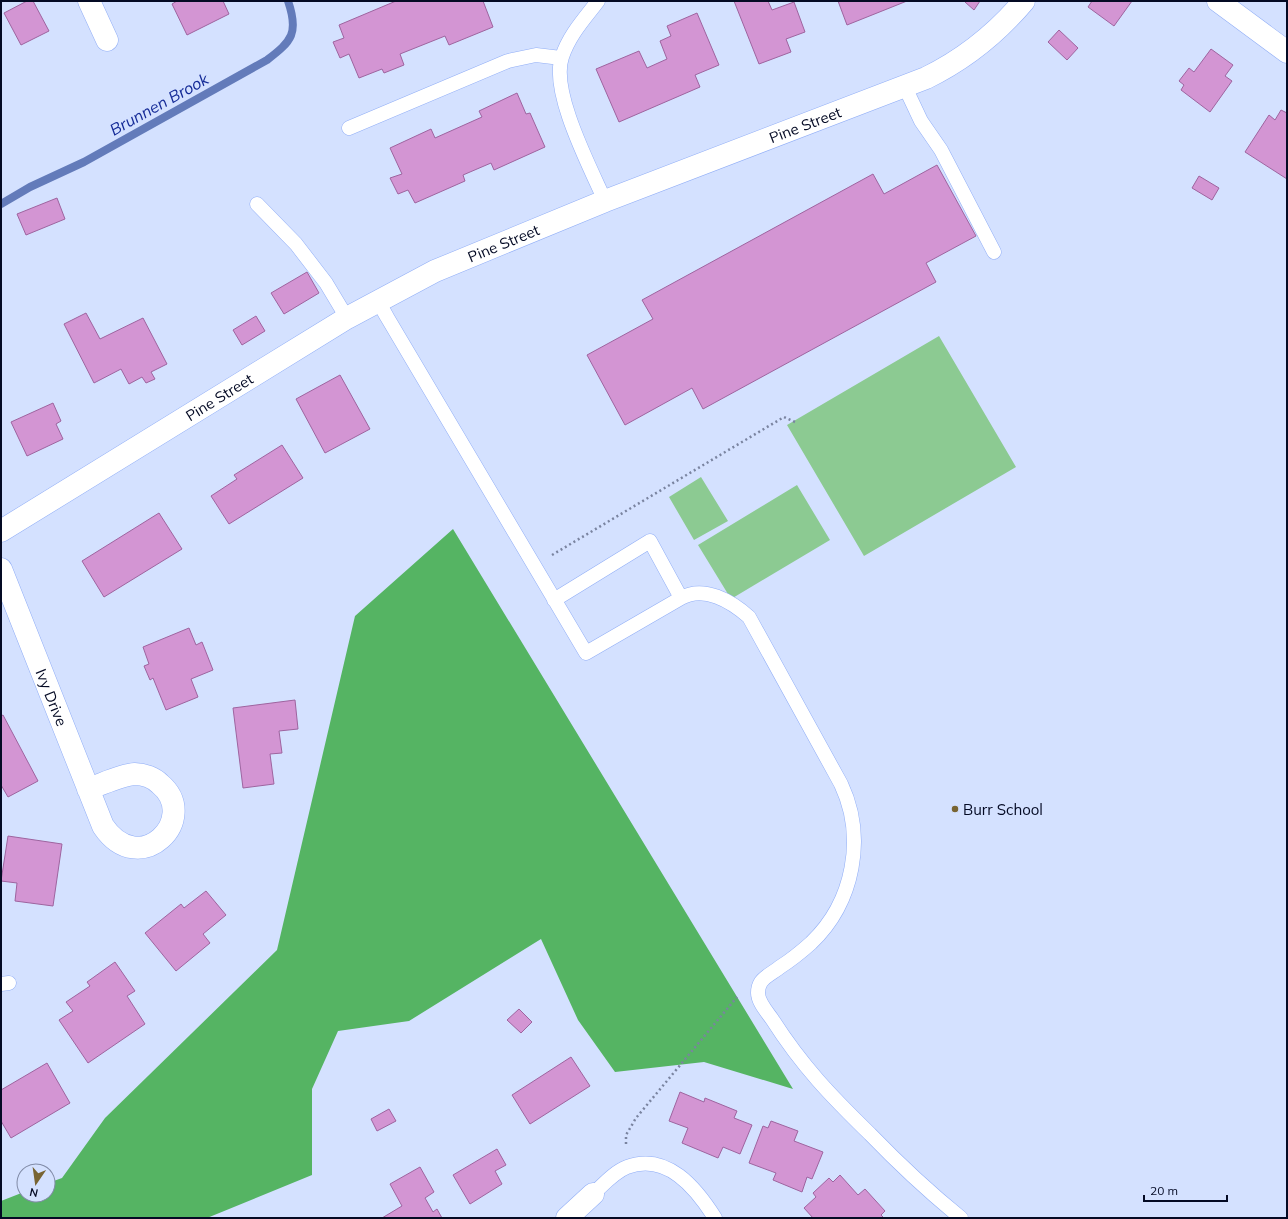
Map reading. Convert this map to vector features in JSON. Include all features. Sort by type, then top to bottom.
[{"type":"street","points":[[89,1],[107,40]]},
{"type":"street","name":"Pine Street","points":[[1,531],[347,318],[378,301],[463,259],[604,201],[906,88],[945,69],[982,44],[1024,1]]},
{"type":"street","points":[[1218,1],[1287,52]]},
{"type":"street","name":"Ivy Drive","points":[[1,569],[88,789],[103,826],[111,837],[121,844],[134,848],[146,847],[156,842],[170,827],[173,817],[171,797],[166,788],[156,780],[146,775],[135,774],[88,789]]},
{"type":"street","points":[[567,1218],[593,1194]]},
{"type":"lane","points":[[598,1],[573,33],[561,58],[559,73],[564,100],[604,201]]},
{"type":"lane","points":[[349,128],[508,61],[536,54],[561,58]]},
{"type":"lane","points":[[906,88],[921,120],[941,150],[994,252]]},
{"type":"lane","points":[[257,204],[296,244],[322,278],[347,318]]},
{"type":"lane","points":[[378,301],[586,653],[689,594],[702,592],[715,596],[741,609],[749,617],[841,784],[851,812],[854,834],[854,854],[848,883],[837,909],[816,938],[793,959],[762,980],[758,990],[759,1000],[784,1039],[820,1085],[913,1177],[961,1218]]},
{"type":"lane","points":[[554,600],[650,541],[681,598]]},
{"type":"lane","points":[[593,1194],[620,1171],[640,1164],[656,1165],[677,1173],[692,1186],[715,1218]]},
{"type":"path","points":[[534,565],[784,417],[795,422]]},
{"type":"path","points":[[640,1164],[636,1155],[626,1144],[626,1135],[631,1124],[743,991],[758,990]]},
{"type":"green space","points":[[939,336],[1016,467],[864,556],[787,425]]},
{"type":"green space","points":[[701,477],[728,521],[694,540],[669,497]]},
{"type":"green space","points":[[797,485],[830,540],[731,599],[698,545]]},
{"type":"green space","points":[[453,529],[793,1089],[704,1062],[615,1072],[578,1020],[541,939],[409,1021],[338,1031],[312,1089],[312,1175],[207,1218],[1,1218],[1,1201],[16,1195],[16,1203],[56,1203],[56,1180],[62,1178],[105,1118],[277,950],[355,616]]},
{"type":"building","points":[[27,1],[33,1],[49,31],[21,45],[4,13]]},
{"type":"building","points":[[177,1],[223,1],[229,14],[187,35],[172,4]]},
{"type":"building","points":[[396,1],[483,1],[493,27],[449,45],[445,36],[400,54],[404,65],[384,73],[382,69],[359,78],[349,54],[340,58],[333,42],[344,38],[339,25]]},
{"type":"building","points":[[734,1],[768,1],[772,10],[794,2],[805,32],[786,39],[791,52],[759,64]]},
{"type":"building","points":[[838,1],[907,1],[847,25]]},
{"type":"building","points":[[980,1],[974,10],[965,2]]},
{"type":"building","points":[[1092,1],[1132,1],[1114,26],[1088,7]]},
{"type":"building","points":[[697,13],[719,65],[695,75],[700,87],[619,122],[596,69],[639,51],[647,68],[667,59],[660,41],[671,36],[667,26]]},
{"type":"building","points":[[1059,30],[1078,48],[1067,60],[1048,42]]},
{"type":"building","points":[[1211,49],[1233,65],[1225,76],[1232,81],[1210,112],[1181,90],[1184,85],[1179,81],[1189,68],[1194,72]]},
{"type":"building","points":[[517,93],[526,114],[530,113],[545,147],[494,170],[491,163],[463,175],[465,181],[415,203],[408,190],[398,194],[390,178],[402,174],[390,148],[431,129],[435,138],[482,117],[479,111]]},
{"type":"building","points":[[1281,110],[1287,113],[1287,179],[1245,152],[1269,115],[1275,120]]},
{"type":"building","points":[[937,165],[976,236],[926,263],[936,282],[703,409],[692,388],[625,425],[587,355],[653,319],[642,300],[873,174],[884,194]]},
{"type":"building","points":[[1199,176],[1219,188],[1212,200],[1192,188]]},
{"type":"building","points":[[57,198],[65,219],[26,235],[17,214]]},
{"type":"building","points":[[307,272],[319,293],[284,314],[271,293]]},
{"type":"building","points":[[86,313],[100,339],[143,318],[167,364],[151,372],[155,379],[146,383],[142,377],[129,384],[121,369],[94,383],[64,324]]},
{"type":"building","points":[[256,316],[265,331],[242,345],[233,330]]},
{"type":"building","points":[[340,375],[370,429],[325,453],[296,399]]},
{"type":"building","points":[[53,403],[61,421],[56,424],[63,439],[27,456],[11,422]]},
{"type":"building","points":[[282,445],[303,478],[229,524],[211,496],[237,479],[234,475]]},
{"type":"building","points":[[159,513],[182,549],[104,597],[82,561]]},
{"type":"building","points":[[189,628],[196,645],[202,642],[213,670],[191,679],[198,697],[166,710],[153,678],[150,680],[144,666],[149,664],[143,647]]},
{"type":"building","points":[[295,700],[298,729],[279,731],[282,753],[270,754],[274,784],[243,788],[233,708]]},
{"type":"building","points":[[3,715],[38,781],[8,797],[1,785],[1,716]]},
{"type":"building","points":[[8,836],[62,844],[53,906],[15,901],[17,883],[1,881]]},
{"type":"building","points":[[206,891],[226,915],[203,934],[210,943],[176,971],[145,933],[181,904],[184,908]]},
{"type":"building","points":[[115,962],[135,991],[127,996],[145,1024],[88,1063],[59,1020],[73,1011],[66,1002],[90,986],[87,982]]},
{"type":"building","points":[[519,1009],[532,1022],[521,1033],[507,1020]]},
{"type":"building","points":[[571,1057],[590,1086],[530,1124],[512,1095]]},
{"type":"building","points":[[47,1063],[70,1103],[11,1138],[1,1121],[1,1090]]},
{"type":"building","points":[[680,1092],[704,1102],[705,1098],[737,1111],[734,1118],[752,1125],[740,1154],[723,1147],[718,1158],[682,1143],[688,1128],[669,1121]]},
{"type":"building","points":[[389,1109],[396,1121],[377,1131],[371,1119]]},
{"type":"building","points":[[771,1121],[798,1131],[794,1141],[823,1152],[812,1179],[807,1177],[802,1192],[773,1180],[776,1173],[749,1163],[763,1126],[768,1128]]},
{"type":"building","points":[[497,1149],[506,1165],[495,1171],[502,1184],[470,1204],[453,1175]]},
{"type":"building","points":[[420,1167],[434,1192],[425,1198],[433,1212],[437,1209],[442,1218],[382,1218],[402,1206],[390,1184]]},
{"type":"building","points":[[840,1175],[858,1195],[865,1189],[885,1211],[881,1215],[884,1218],[813,1218],[804,1208],[816,1197],[813,1193],[829,1178],[833,1182]]},
{"type":"waterway","name":"Brunnen Brook","points":[[1,204],[30,187],[84,162],[267,60],[288,41],[291,35],[293,21],[288,1]]},
{"type":"place","name":"Burr School","points":[[955,809]]}]
